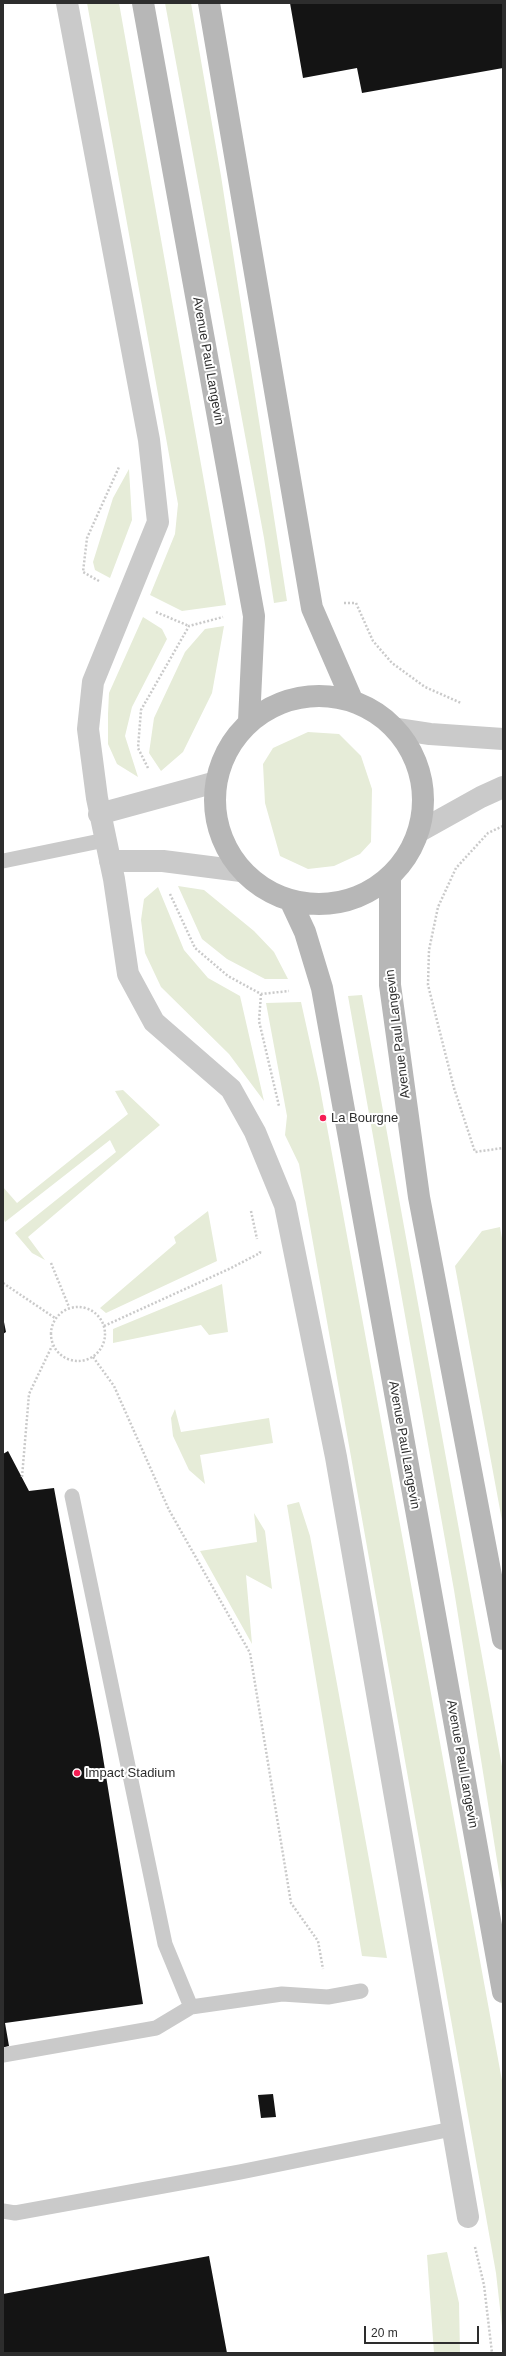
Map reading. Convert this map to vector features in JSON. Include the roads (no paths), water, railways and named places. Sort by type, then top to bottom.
[{"type":"main road","name":"Avenue Paul Langevin","points":[[142,3],[254,616],[250,721]]},
{"type":"main road","points":[[209,3],[312,608],[352,700]]},
{"type":"main road","points":[[316,695],[352,700],[376,711],[397,729],[413,751],[422,777],[424,804],[420,831],[408,856],[390,878],[361,897],[326,905],[291,902],[264,890],[241,871],[224,844],[215,814],[216,782],[228,749],[250,721],[280,702],[316,695]]},
{"type":"main road","name":"Avenue Paul Langevin","points":[[390,878],[390,985],[419,1197],[503,1638]]},
{"type":"main road","name":"Avenue Paul Langevin","points":[[291,902],[304,932],[322,988],[503,1992]]},
{"type":"street","points":[[67,3],[149,440],[158,522],[93,682],[88,729],[100,814],[108,850],[128,974],[154,1022],[231,1089],[255,1132],[286,1205],[337,1464],[468,2217]]},
{"type":"street","points":[[397,729],[430,734],[503,739]]},
{"type":"street","points":[[100,814],[216,782]]},
{"type":"street","points":[[420,831],[481,797],[503,787]]},
{"type":"street","points":[[108,850],[163,861],[241,871]]},
{"type":"lane","points":[[3,861],[108,850]]},
{"type":"lane","points":[[72,1496],[165,1944],[191,2007]]},
{"type":"lane","points":[[3,2055],[156,2028],[191,2007],[282,1994],[328,1997],[361,1991]]},
{"type":"lane","points":[[3,2211],[15,2213],[240,2172],[452,2129]]},
{"type":"place","name":"La Bourgne","points":[[323,1118]]},
{"type":"place","name":"Impact Stadium","points":[[77,1773]]}]
